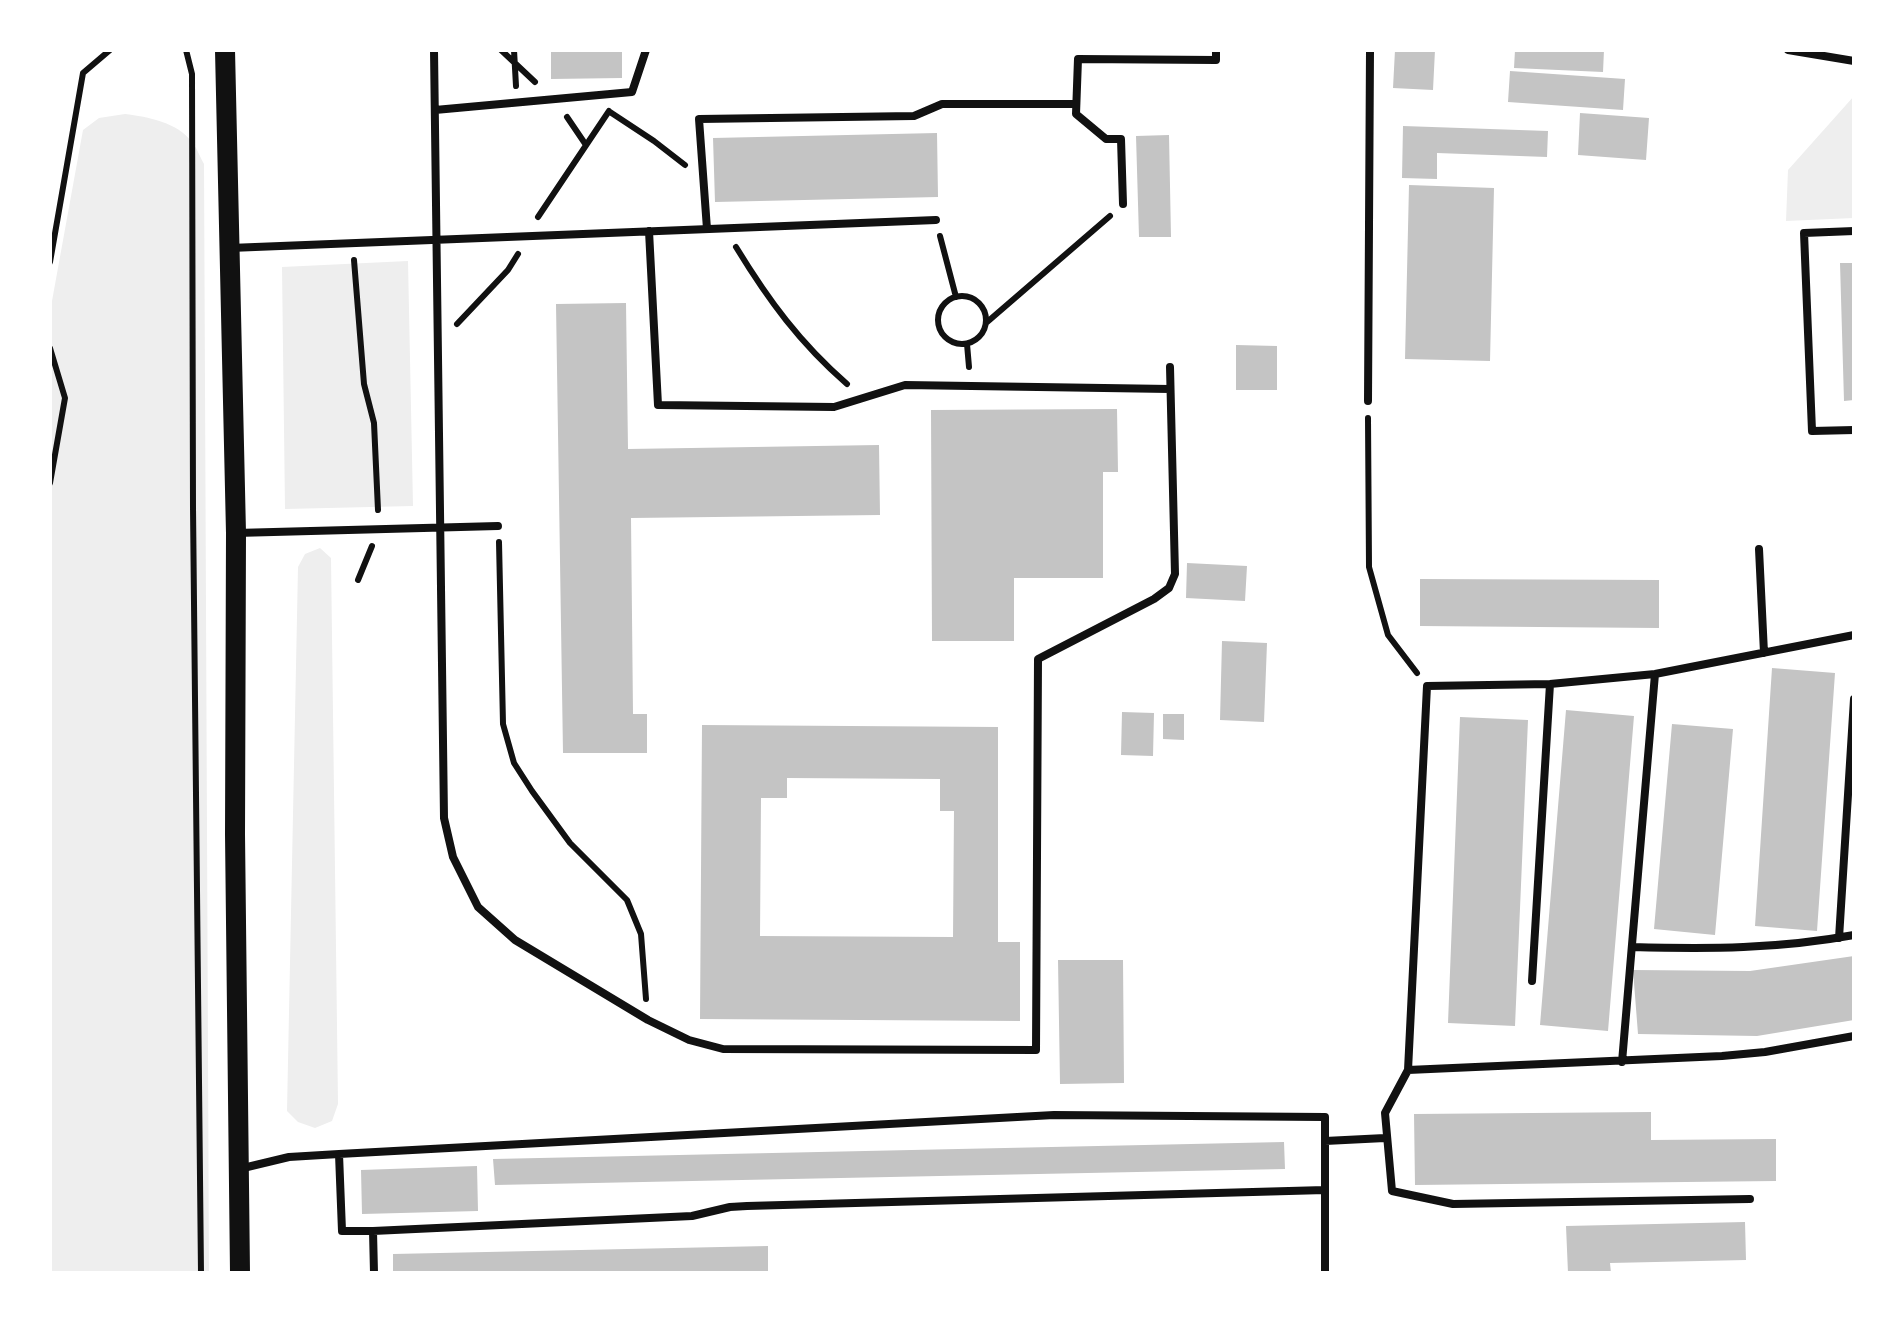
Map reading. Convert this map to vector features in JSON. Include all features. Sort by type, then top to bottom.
[{"type":"main road","points":[[226,50],[236,533],[240,1273]]},
{"type":"lane","points":[[434,50],[444,818],[453,857],[478,907],[514,940],[688,1040],[723,1049],[1036,1050],[1038,659],[1169,588],[1174,574],[1170,367]]},
{"type":"lane","points":[[435,110],[632,92],[646,50]]},
{"type":"lane","points":[[1123,204],[1121,139],[1106,139],[1076,114],[1078,60],[1216,60],[1216,50]]},
{"type":"lane","points":[[1368,401],[1370,50]]},
{"type":"lane","points":[[1788,50],[1854,61]]},
{"type":"lane","points":[[707,229],[699,119],[914,116],[942,104],[1076,104]]},
{"type":"lane","points":[[230,248],[936,220]]},
{"type":"lane","points":[[649,231],[658,405],[834,407],[905,385],[1170,389]]},
{"type":"lane","points":[[1854,231],[1804,233],[1812,432],[1854,430]]},
{"type":"lane","points":[[236,533],[498,526]]},
{"type":"lane","points":[[1760,550],[1764,653]]},
{"type":"lane","points":[[1750,1199],[1453,1204],[1392,1191],[1385,1112],[1408,1070],[1427,686],[1550,684],[1655,674],[1854,635]]},
{"type":"lane","points":[[1622,1062],[1655,674]]},
{"type":"lane","points":[[1532,980],[1550,684]]},
{"type":"lane","points":[[1839,938],[1854,698]]},
{"type":"lane","points":[[1632,947],[1729,949],[1810,944],[1854,936]]},
{"type":"lane","points":[[1408,1070],[1766,1052],[1854,1036]]},
{"type":"lane","points":[[239,1169],[289,1158],[339,1154],[1054,1115],[1324,1117],[1325,1273]]},
{"type":"lane","points":[[1325,1141],[1386,1138]]},
{"type":"lane","points":[[339,1154],[342,1231],[692,1216],[747,1206],[1325,1190]]},
{"type":"lane","points":[[373,1231],[374,1273]]},
{"type":"path","points":[[50,262],[83,73],[110,50]]},
{"type":"path","points":[[186,50],[192,74],[201,1273]]},
{"type":"path","points":[[514,50],[517,102]]},
{"type":"path","points":[[608,111],[654,141],[704,184]]},
{"type":"path","points":[[986,323],[983,308],[972,298],[956,297],[939,314],[944,336],[951,342],[968,344],[980,336],[986,323],[1123,204]]},
{"type":"path","points":[[936,220],[956,297]]},
{"type":"path","points":[[725,228],[794,332],[864,398]]},
{"type":"path","points":[[352,244],[364,384],[374,423],[379,529],[358,580]]},
{"type":"path","points":[[50,348],[65,398],[50,484]]},
{"type":"path","points":[[1368,401],[1369,567],[1388,635],[1427,686]]},
{"type":"path","points":[[498,526],[503,724],[514,762],[570,843],[626,900],[641,934],[648,1020]]},
{"type":"shaded area","points":[[1854,96],[1854,218],[1786,221],[1788,170]]},
{"type":"shaded area","points":[[125,114],[170,125],[186,135],[204,164],[209,1273],[50,1273],[50,312],[83,130],[99,118]]},
{"type":"shaded area","points":[[408,261],[413,506],[285,509],[282,267]]},
{"type":"shaded area","points":[[320,548],[331,558],[338,1104],[332,1121],[315,1128],[298,1122],[287,1111],[298,567],[305,554]]},
{"type":"building","points":[[551,50],[622,50],[622,78],[551,79]]},
{"type":"building","points":[[1395,50],[1435,50],[1433,90],[1393,88]]},
{"type":"building","points":[[1515,50],[1604,50],[1603,72],[1514,68]]},
{"type":"building","points":[[1510,71],[1625,79],[1623,110],[1508,102]]},
{"type":"building","points":[[1580,113],[1649,118],[1646,160],[1578,155]]},
{"type":"building","points":[[1403,126],[1548,131],[1547,157],[1437,153],[1437,179],[1402,178]]},
{"type":"building","points":[[937,133],[938,197],[715,202],[713,138]]},
{"type":"building","points":[[1169,135],[1171,237],[1139,237],[1136,136]]},
{"type":"building","points":[[1409,185],[1494,188],[1490,361],[1405,359]]},
{"type":"building","points":[[1840,263],[1854,263],[1854,400],[1844,401]]},
{"type":"building","points":[[626,303],[628,449],[879,445],[880,515],[631,518],[633,714],[647,714],[647,753],[563,753],[556,304]]},
{"type":"building","points":[[1236,345],[1277,346],[1277,390],[1236,390]]},
{"type":"building","points":[[1117,409],[1118,472],[1103,472],[1103,578],[1014,578],[1014,641],[932,641],[931,410]]},
{"type":"building","points":[[1187,563],[1247,566],[1245,601],[1186,598]]},
{"type":"building","points":[[1420,579],[1659,580],[1659,628],[1420,626]]},
{"type":"building","points":[[1222,641],[1267,643],[1264,722],[1220,720]]},
{"type":"building","points":[[1772,668],[1835,673],[1817,931],[1755,926]]},
{"type":"building","points":[[1566,710],[1634,716],[1608,1031],[1540,1025]]},
{"type":"building","points":[[1122,712],[1154,713],[1153,756],[1121,755]]},
{"type":"building","points":[[1163,714],[1184,714],[1184,740],[1163,739]]},
{"type":"building","points":[[1460,717],[1528,720],[1515,1026],[1448,1023]]},
{"type":"building","points":[[1672,724],[1733,729],[1715,935],[1654,929]]},
{"type":"building","points":[[702,725],[998,727],[998,942],[1020,942],[1020,1021],[700,1019]],"holes":[[[787,778],[940,779],[940,811],[954,811],[953,937],[760,936],[761,798],[787,798]]]},
{"type":"building","points":[[1854,956],[1854,1020],[1757,1036],[1638,1034],[1633,970],[1750,971]]},
{"type":"building","points":[[1058,960],[1123,960],[1124,1083],[1060,1084]]},
{"type":"building","points":[[1651,1112],[1651,1140],[1776,1139],[1776,1181],[1415,1185],[1414,1114]]},
{"type":"building","points":[[1284,1142],[1285,1169],[495,1185],[493,1159]]},
{"type":"building","points":[[477,1166],[478,1211],[362,1214],[361,1170]]},
{"type":"building","points":[[1745,1222],[1746,1260],[1610,1263],[1611,1273],[1568,1273],[1566,1226]]},
{"type":"building","points":[[768,1246],[768,1273],[393,1273],[393,1254]]}]
